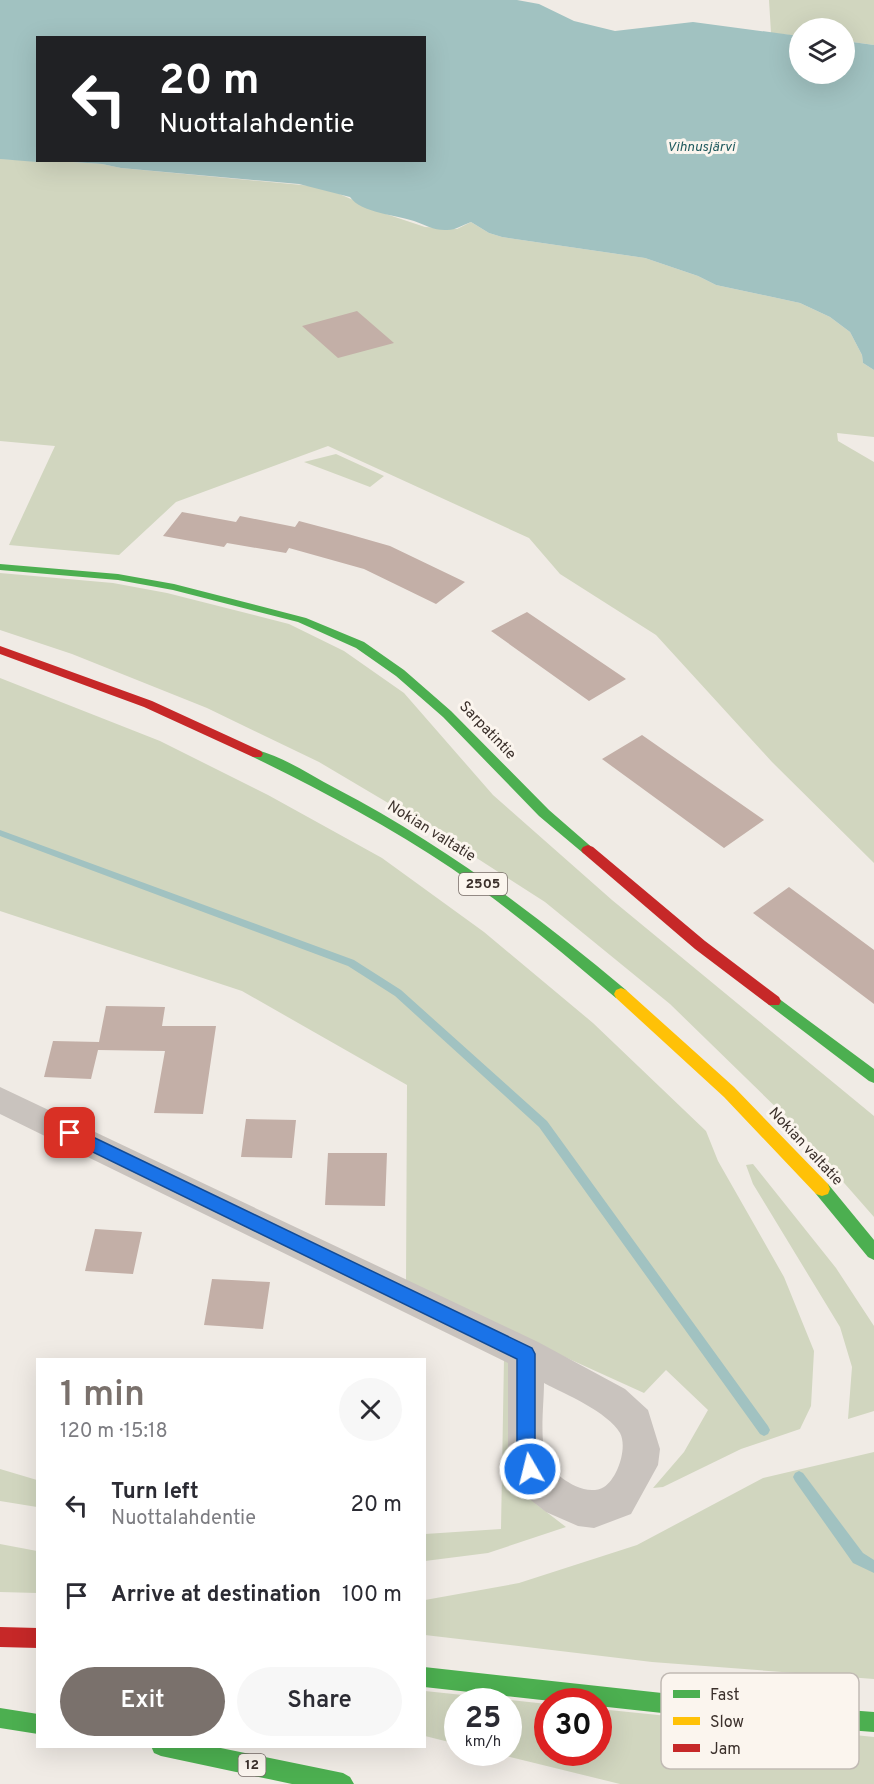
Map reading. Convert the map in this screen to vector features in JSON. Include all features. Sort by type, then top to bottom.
[{"type":"main road","name":"Sarpatintie","points":[[0,567],[118,577],[174,587],[302,620],[360,645],[400,673],[440,707],[544,813],[700,945],[874,1077]]},
{"type":"main road","name":"Nokian valtatie","points":[[0,650],[117,692],[196,724],[301,776],[388,824],[464,870],[536,923],[680,1043],[790,1152],[846,1215],[874,1252]]},
{"type":"main road","points":[[0,1637],[36,1638]]},
{"type":"main road","points":[[426,1677],[661,1703]]},
{"type":"main road","points":[[0,1718],[36,1724]]},
{"type":"main road","points":[[859,1721],[874,1722]]},
{"type":"main road","name":"12","points":[[171,1748],[343,1784]]},
{"type":"street","points":[[0,1100],[526,1354]]},
{"type":"green space","points":[[769,0],[874,0],[874,45],[855,42],[855,18],[789,18],[789,35],[771,33]]},
{"type":"green space","points":[[0,159],[102,164],[121,168],[312,186],[335,192],[383,213],[425,227],[457,229],[471,222],[489,233],[502,237],[645,258],[698,276],[716,285],[800,303],[830,317],[850,332],[862,355],[863,363],[874,370],[874,437],[837,433],[838,441],[874,462],[874,863],[772,762],[656,635],[560,574],[529,538],[328,446],[176,502],[119,555],[9,545],[55,446],[0,441]]},
{"type":"green space","points":[[336,454],[384,476],[370,487],[304,462]]},
{"type":"green space","points":[[0,573],[113,583],[167,593],[289,624],[344,651],[404,693],[493,795],[612,900],[874,1116],[874,1217],[787,1118],[670,1004],[545,902],[427,826],[319,762],[207,708],[72,654],[0,630]]},
{"type":"green space","points":[[0,678],[160,741],[268,795],[382,858],[484,932],[593,1023],[706,1131],[718,1161],[784,1277],[814,1351],[811,1406],[800,1429],[741,1449],[663,1487],[653,1488],[684,1452],[708,1410],[666,1370],[644,1393],[406,1285],[407,1085],[242,991],[0,911]]},
{"type":"green space","points":[[753,1164],[836,1268],[874,1326],[874,1411],[848,1419],[852,1367],[840,1327],[753,1184],[746,1165]]},
{"type":"green space","points":[[504,1358],[512,1364],[536,1504],[566,1527],[488,1553],[426,1561],[426,1534],[501,1529]]},
{"type":"green space","points":[[874,1452],[874,1679],[859,1678],[859,1673],[796,1673],[652,1662],[426,1635],[426,1600],[519,1583],[637,1545],[763,1478]]},
{"type":"green space","points":[[0,1469],[36,1480],[36,1507],[0,1501]]},
{"type":"green space","points":[[0,1544],[36,1551],[36,1593],[0,1592]]},
{"type":"green space","points":[[426,1691],[444,1693],[444,1741],[426,1736]]},
{"type":"green space","points":[[522,1701],[534,1703],[534,1763],[522,1760]]},
{"type":"green space","points":[[612,1710],[661,1715],[661,1769],[859,1769],[859,1735],[874,1737],[874,1784],[620,1784],[547,1766],[612,1766]]},
{"type":"water","name":"Vihnusjärvi","points":[[0,0],[517,0],[539,4],[574,21],[615,31],[693,22],[789,35],[789,84],[855,84],[855,42],[874,45],[874,370],[863,363],[862,355],[850,332],[830,317],[800,303],[716,285],[698,276],[645,258],[502,237],[489,233],[471,222],[452,230],[437,229],[362,207],[350,197],[299,184],[73,162],[426,162],[426,36],[36,36],[36,162],[0,159]]},
{"type":"building","points":[[357,311],[394,343],[338,358],[302,326]]},
{"type":"building","points":[[182,512],[236,522],[240,516],[295,527],[299,521],[390,546],[465,582],[436,604],[364,569],[289,548],[286,553],[227,543],[224,547],[163,536]]},
{"type":"building","points":[[527,612],[626,679],[589,701],[491,631]]},
{"type":"building","points":[[642,735],[764,820],[724,848],[602,759]]},
{"type":"building","points":[[789,887],[874,950],[874,1004],[753,913]]},
{"type":"building","points":[[106,1006],[165,1007],[162,1026],[216,1026],[203,1114],[154,1113],[165,1051],[98,1050],[91,1079],[44,1077],[53,1041],[99,1042]]},
{"type":"building","points":[[246,1119],[296,1120],[292,1158],[241,1157]]},
{"type":"building","points":[[328,1153],[387,1153],[385,1206],[325,1205]]},
{"type":"building","points":[[95,1229],[142,1232],[133,1274],[85,1271]]},
{"type":"building","points":[[212,1279],[270,1282],[263,1329],[204,1325]]},
{"type":"waterway","points":[[0,833],[351,963],[398,993],[543,1124],[764,1430]]},
{"type":"waterway","points":[[799,1477],[858,1558],[874,1567]]},
{"type":"traffic: fast","points":[[0,567],[118,577],[174,587],[302,620],[360,645],[400,673],[447,714],[544,813],[588,850]]},
{"type":"traffic: fast","points":[[257,754],[315,783],[428,847],[500,896],[621,994]]},
{"type":"traffic: fast","points":[[774,1001],[874,1077]]},
{"type":"traffic: fast","points":[[822,1189],[874,1252]]},
{"type":"traffic: fast","points":[[426,1677],[661,1703]]},
{"type":"traffic: fast","points":[[0,1718],[36,1724]]},
{"type":"traffic: fast","points":[[859,1721],[874,1722]]},
{"type":"traffic: fast","points":[[171,1748],[343,1784]]},
{"type":"traffic: slow","points":[[621,994],[729,1092],[822,1189]]},
{"type":"traffic: jam","points":[[0,650],[148,704],[257,754]]},
{"type":"traffic: jam","points":[[588,850],[700,945],[774,1001]]},
{"type":"traffic: jam","points":[[0,1637],[36,1638]]},
{"type":"route","points":[[70,1133],[526,1354],[526,1447],[530,1469]]}]
